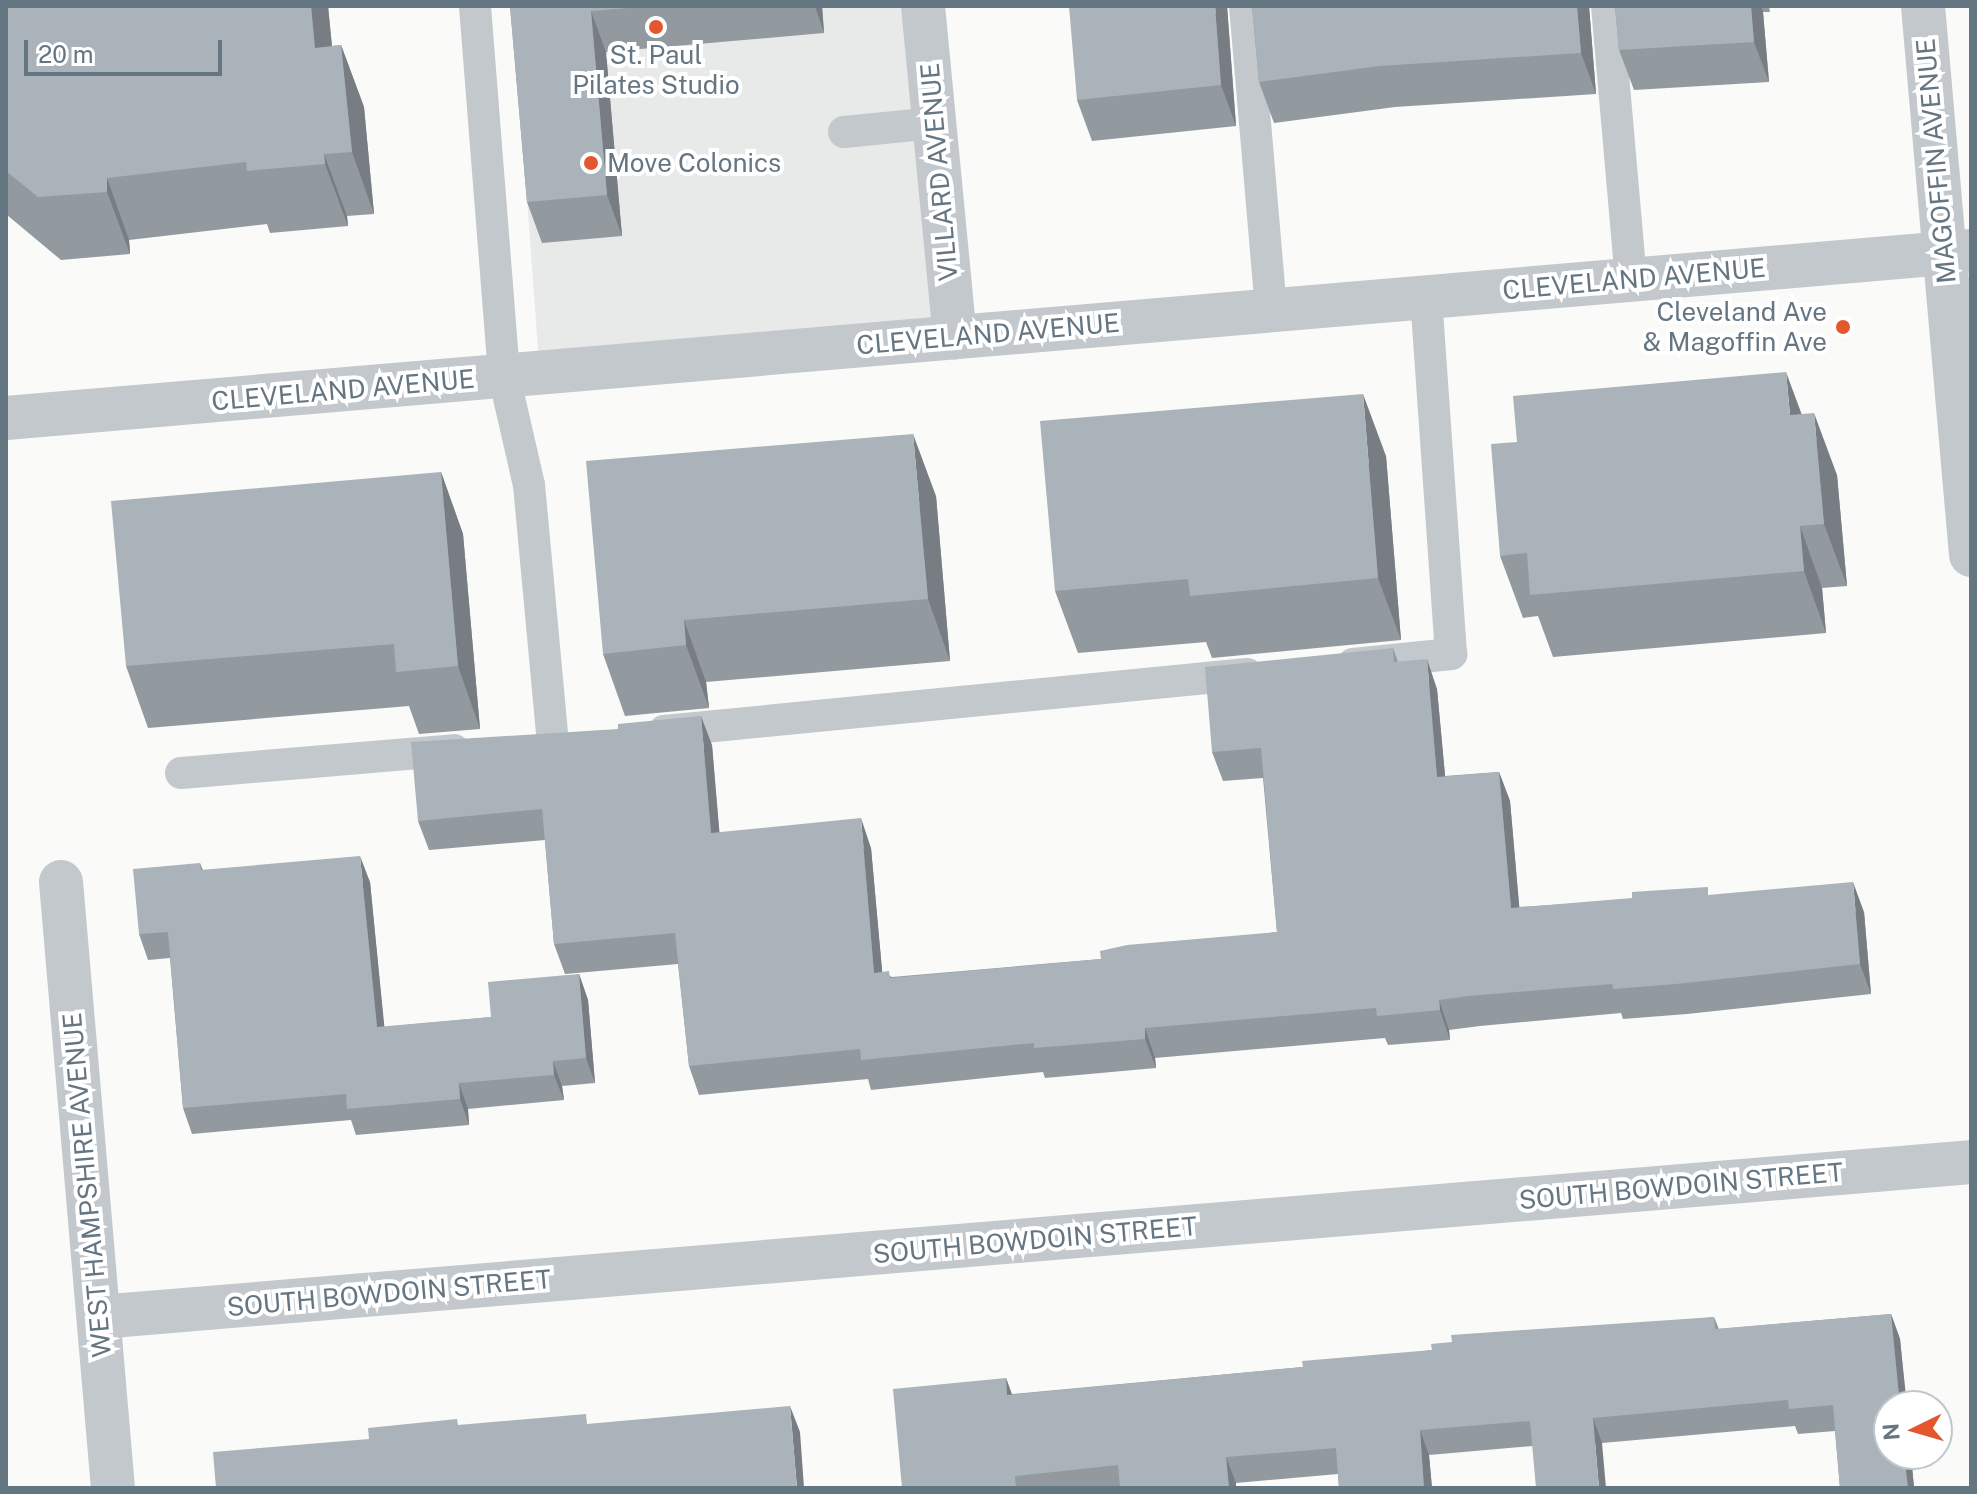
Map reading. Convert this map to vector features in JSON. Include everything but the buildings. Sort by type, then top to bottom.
[{"type":"street","name":"VILLARD AVENUE","points":[[923,6],[955,337]]},
{"type":"street","name":"MAGOFFIN AVENUE","points":[[1923,6],[1957,252],[1971,555]]},
{"type":"street","name":"CLEVELAND AVENUE","points":[[6,418],[1957,252]]},
{"type":"street","name":"WEST HAMPSHIRE AVENUE","points":[[61,882],[113,1488]]},
{"type":"street","name":"SOUTH BOWDOIN STREET","points":[[99,1317],[1971,1162]]},
{"type":"lane","points":[[181,773],[537,743],[529,485],[504,376],[475,6]]},
{"type":"lane","points":[[1245,6],[1271,310]]},
{"type":"lane","points":[[1607,6],[1631,279]]},
{"type":"lane","points":[[844,132],[934,123]]},
{"type":"lane","points":[[1325,666],[1451,654],[1426,297]]},
{"type":"lane","points":[[629,735],[1278,671]]},
{"type":"shaded area","points":[[513,6],[937,6],[970,340],[540,377]]},
{"type":"place","name":"St. Paul Pilates Studio","points":[[656,27]]},
{"type":"place","name":"Move Colonics","points":[[591,163]]},
{"type":"place","name":"Cleveland Ave & Magoffin Ave","points":[[1843,327]]}]
